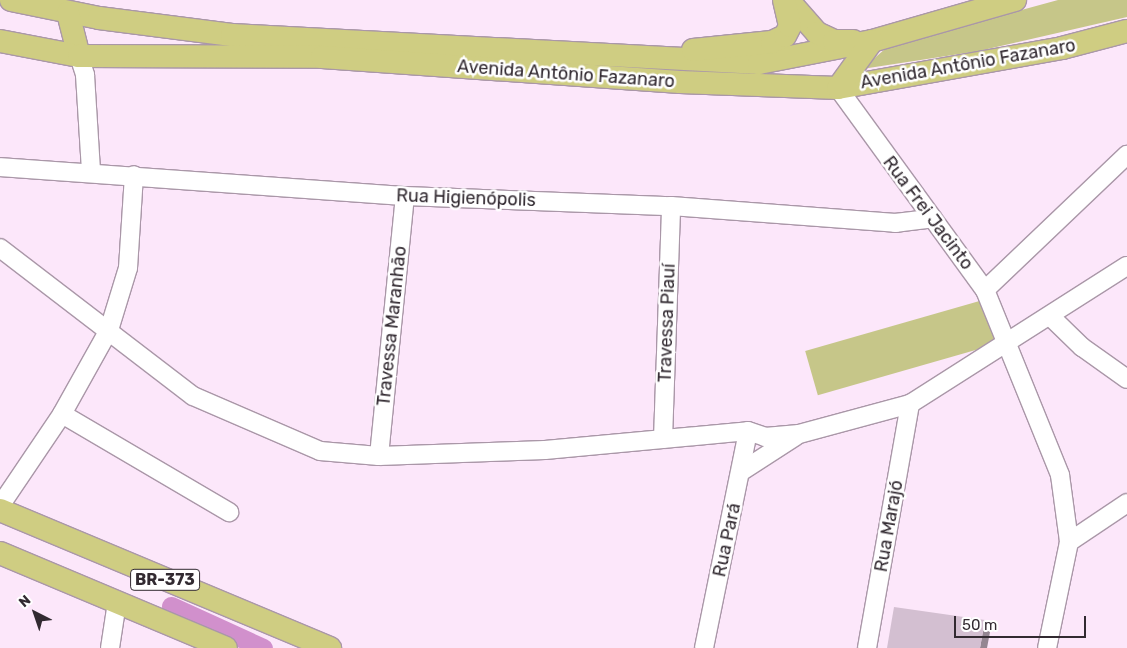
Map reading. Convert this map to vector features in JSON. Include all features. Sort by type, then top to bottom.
[{"type":"main road","name":"Avenida Antônio Fazanaro","points":[[11,0],[67,7],[232,35],[642,60],[759,63],[872,41],[1015,0]]},
{"type":"main road","points":[[786,0],[817,33],[834,41],[872,41]]},
{"type":"main road","points":[[642,60],[772,42],[785,36],[790,26],[786,0]]},
{"type":"main road","points":[[67,7],[79,56]]},
{"type":"main road","name":"Avenida Antônio Fazanaro","points":[[0,41],[79,56],[322,57],[680,82],[838,88],[1062,48],[1127,31]]},
{"type":"main road","points":[[838,88],[872,41]]},
{"type":"main road","name":"BR-373","points":[[0,510],[330,648]]},
{"type":"main road","name":"BR-373","points":[[0,553],[226,648]]},
{"type":"street","points":[[79,56],[85,75],[92,171]]},
{"type":"street","name":"Rua Frei Jacinto","points":[[838,88],[985,290],[1060,475],[1069,542],[1047,648]]},
{"type":"street","points":[[985,290],[1127,155]]},
{"type":"street","name":"Rua Higienópolis","points":[[0,167],[92,171],[405,196],[671,206],[895,223],[933,218]]},
{"type":"street","points":[[0,506],[62,414],[109,330],[128,268],[134,175]]},
{"type":"street","name":"Travessa Maranhão","points":[[379,456],[405,196]]},
{"type":"street","name":"Travessa Piauí","points":[[663,439],[671,206]]},
{"type":"street","points":[[0,248],[193,396],[259,428],[320,451],[379,456],[545,450],[748,431],[765,437],[799,434],[910,404],[1051,317],[1127,266]]},
{"type":"street","points":[[1051,317],[1082,347],[1127,379]]},
{"type":"street","name":"Rua Marajó","points":[[868,648],[910,404]]},
{"type":"street","points":[[62,414],[229,512]]},
{"type":"street","name":"Rua Pará","points":[[704,648],[742,471],[748,431]]},
{"type":"street","points":[[742,471],[799,434]]},
{"type":"street","points":[[1069,542],[1127,502]]},
{"type":"street","points":[[110,648],[117,602]]},
{"type":"green space","points":[[1058,0],[1127,0],[1127,17],[979,51],[862,69],[885,49]]},
{"type":"green space","points":[[983,300],[996,344],[818,395],[805,351]]},
{"type":"building","points":[[894,607],[985,620],[980,648],[887,648]]},
{"type":"waterway","points":[[171,606],[263,648]]}]
